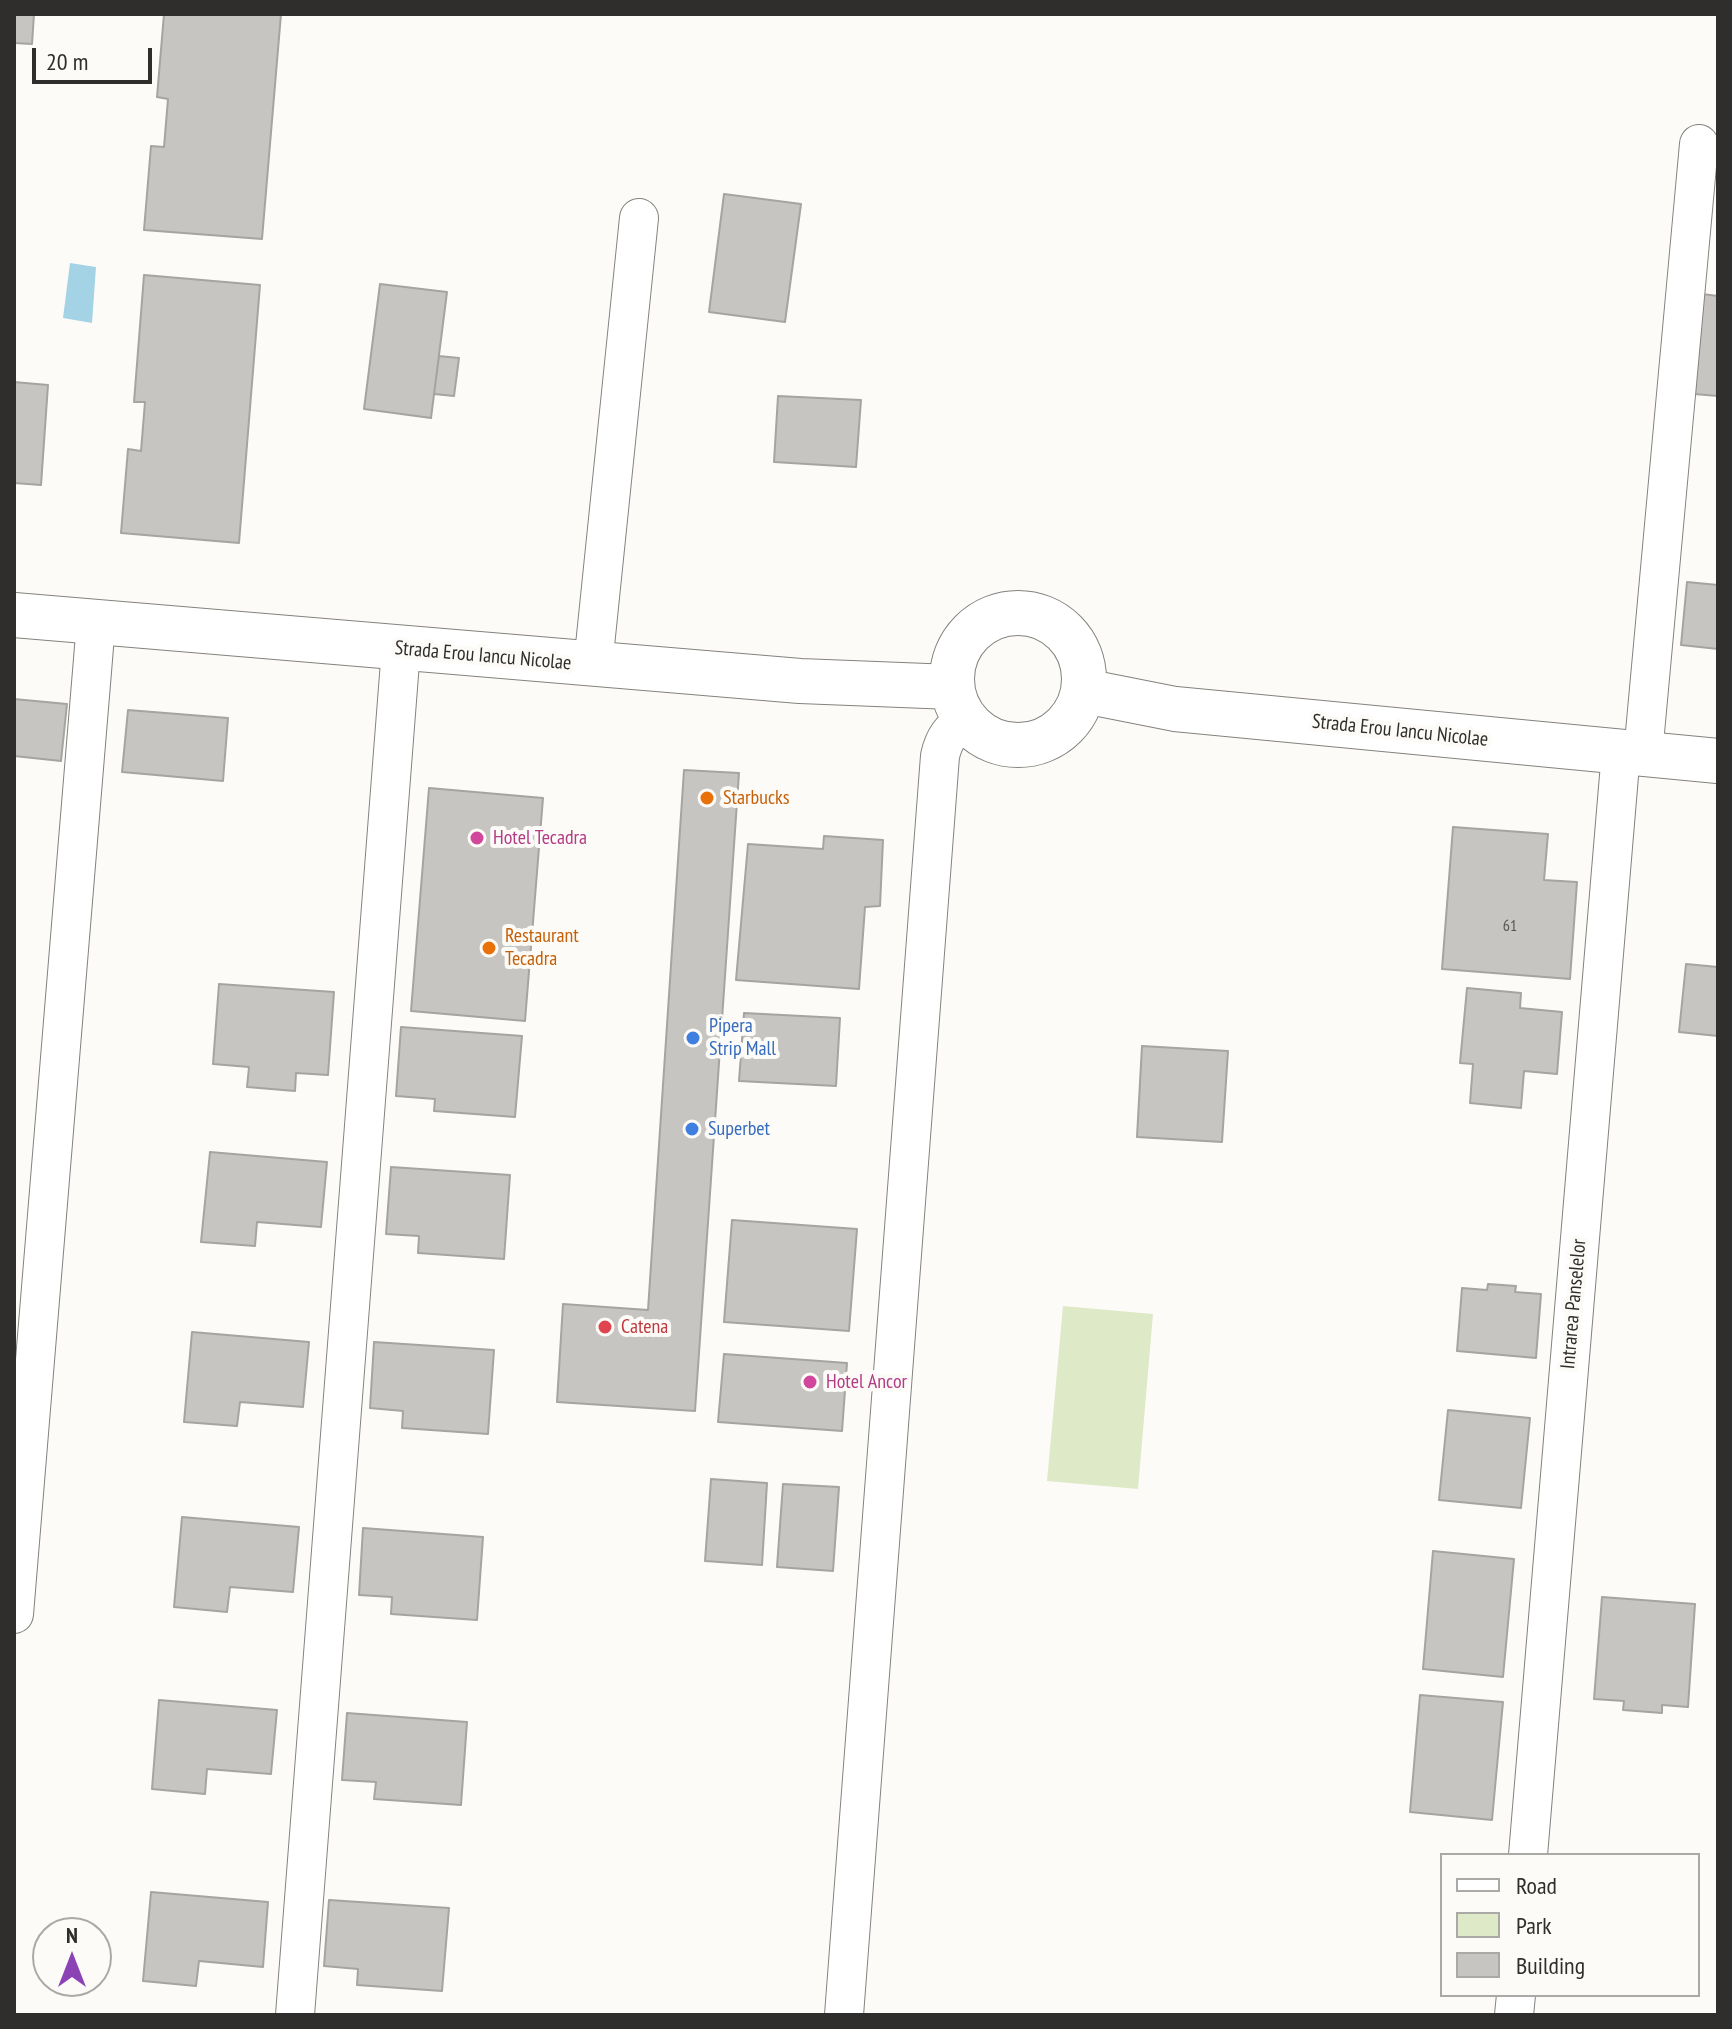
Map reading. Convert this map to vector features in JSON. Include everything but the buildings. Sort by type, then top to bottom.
[{"type":"street","name":"Intrarea Panselelor","points":[[1528,1853],[1632,753],[1699,144]]},
{"type":"street","points":[[593,665],[639,218]]},
{"type":"street","points":[[844,2015],[940,756],[959,703],[954,664],[963,643],[978,627],[998,616],[1021,613],[1043,618],[1062,629],[1077,647],[1084,669],[1084,691],[1077,712],[1062,730],[1043,741],[1021,746],[1000,743],[980,734],[959,703]]},
{"type":"street","name":"Strada Erou Iancu Nicolae","points":[[14,615],[593,665],[867,685],[959,703]]},
{"type":"street","points":[[14,1614],[96,623]]},
{"type":"street","points":[[295,2015],[401,649]]},
{"type":"street","name":"Strada Erou Iancu Nicolae","points":[[1084,691],[1175,709],[1718,761]]},
{"type":"green space","points":[[1063,1306],[1153,1314],[1138,1489],[1047,1481]]},
{"type":"water","points":[[70,263],[96,267],[92,323],[63,318]]},
{"type":"place","name":"Starbucks","points":[[707,798]]},
{"type":"place","name":"Hotel Tecadra","points":[[477,838]]},
{"type":"place","name":"Restaurant Tecadra","points":[[489,948]]},
{"type":"place","name":"Pipera Strip Mall","points":[[693,1038]]},
{"type":"place","name":"Superbet","points":[[692,1129]]},
{"type":"place","name":"Catena","points":[[605,1327]]},
{"type":"place","name":"Hotel Ancor","points":[[810,1382]]}]
